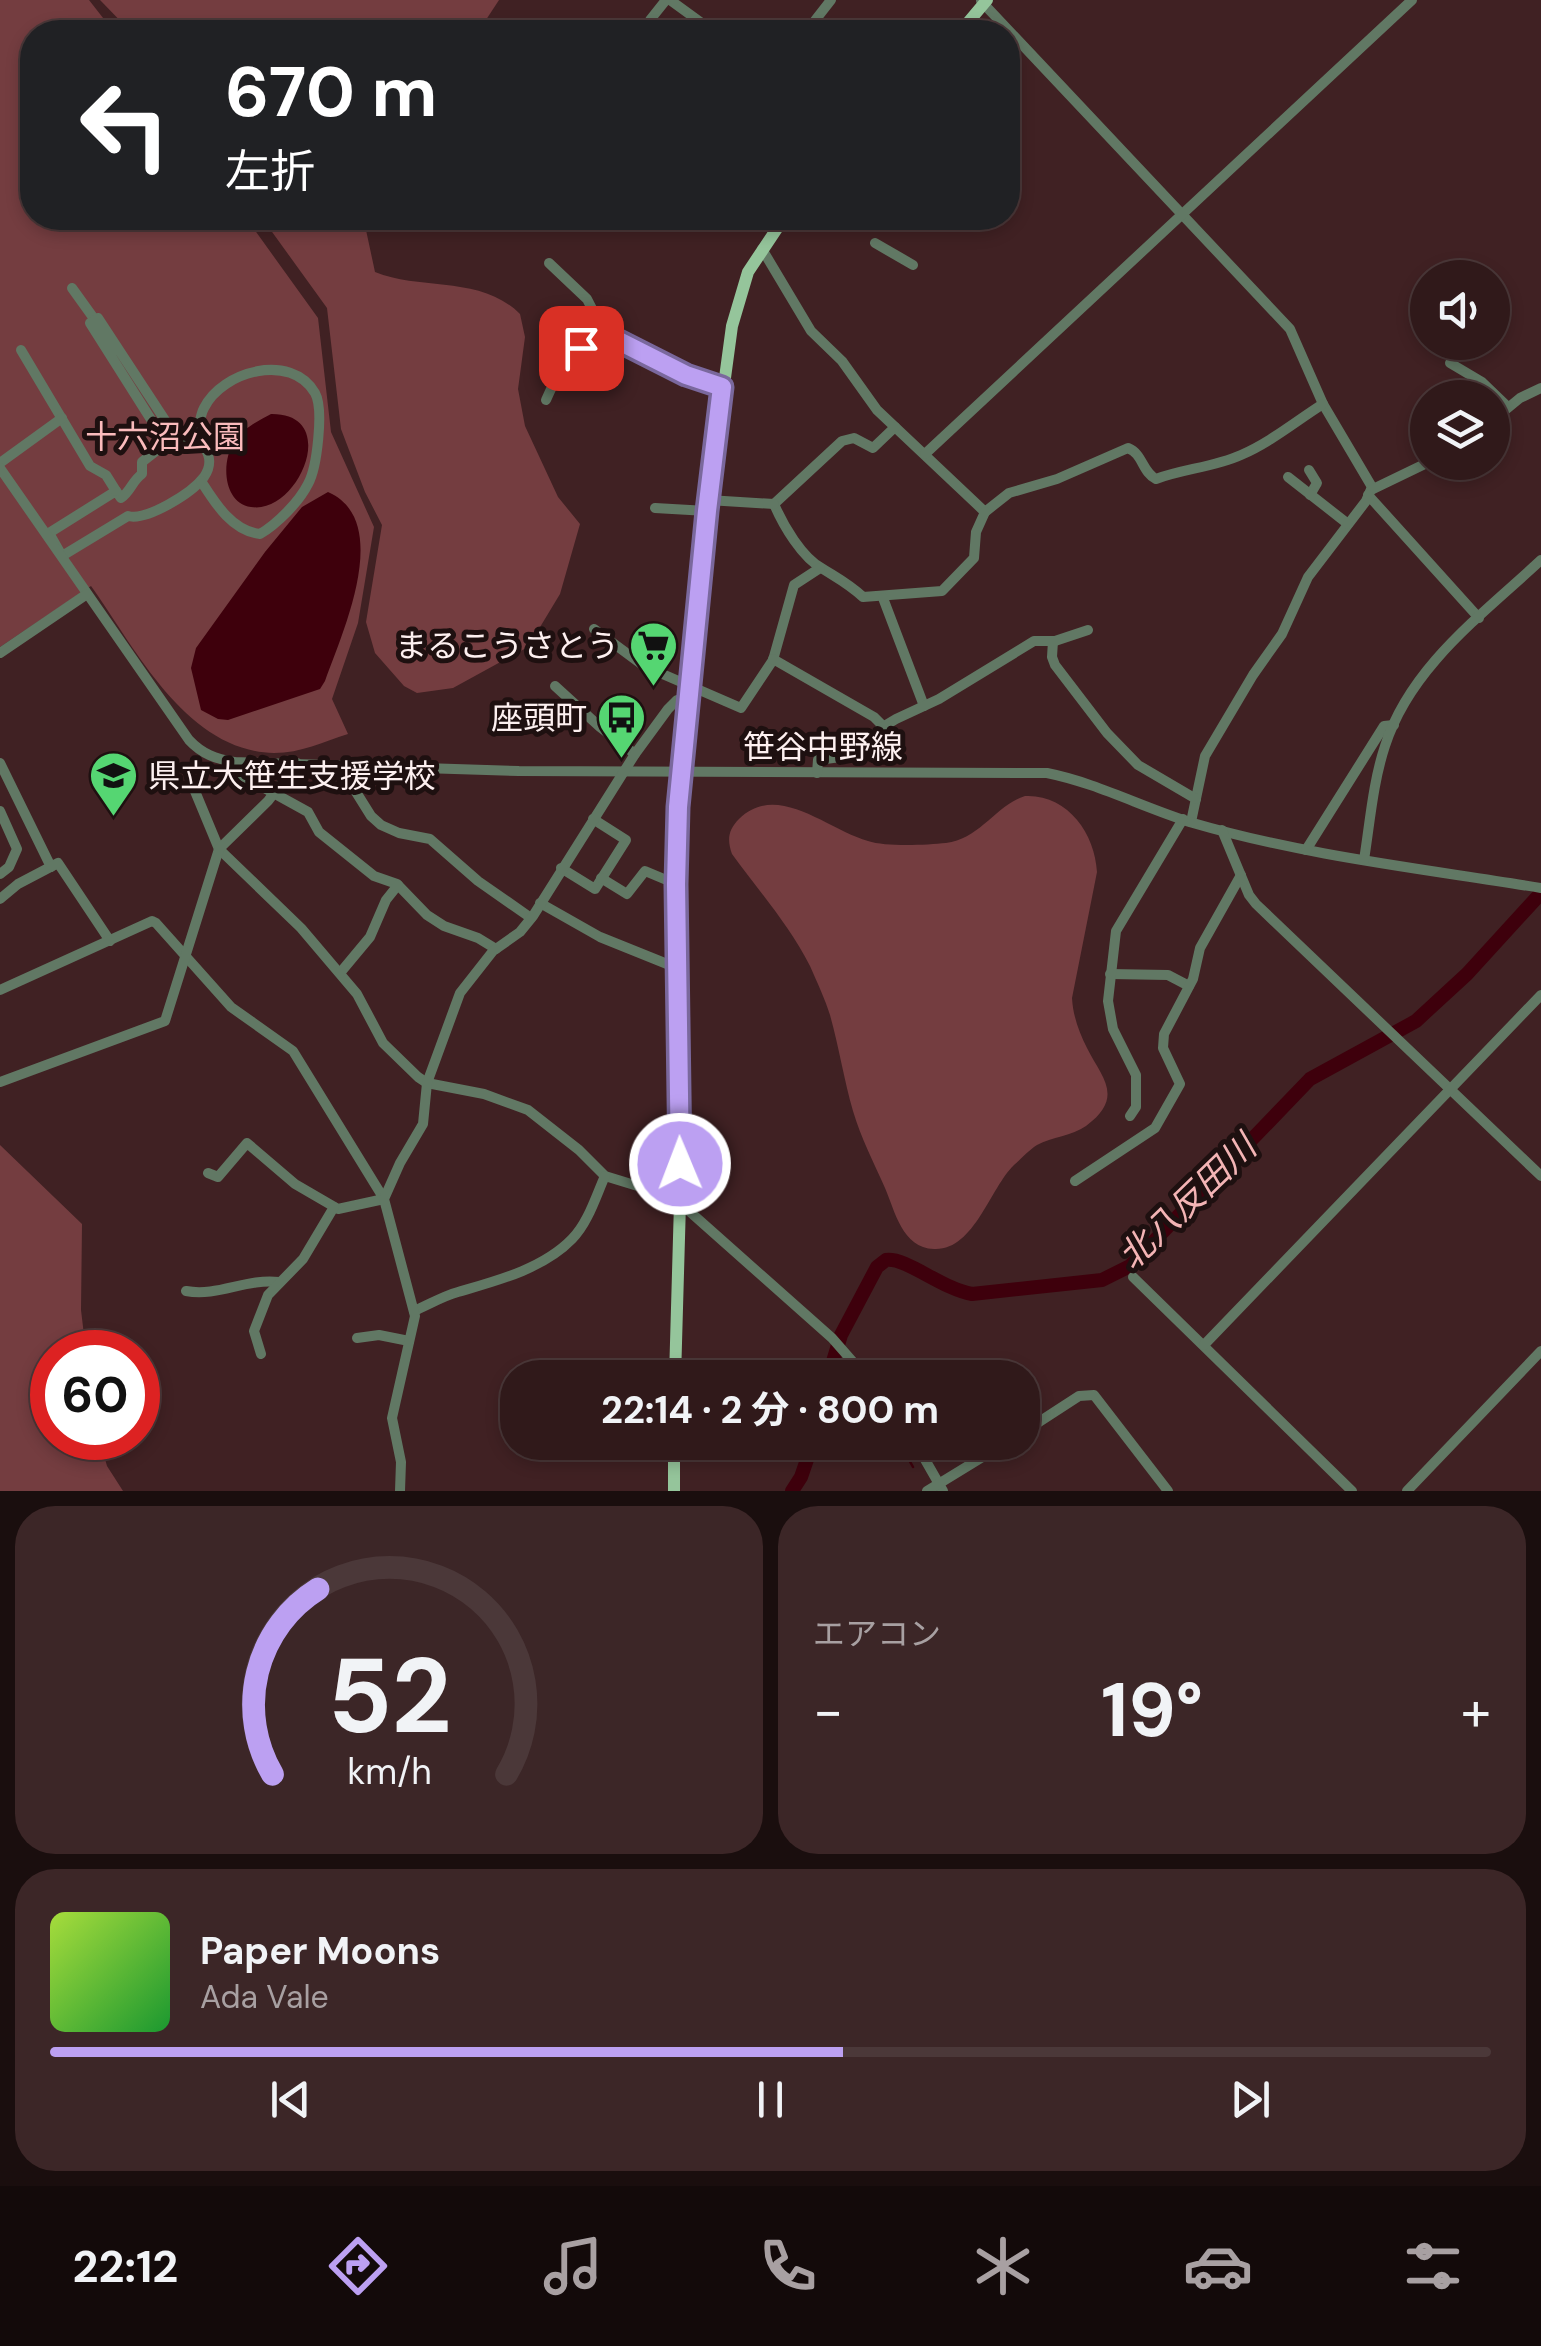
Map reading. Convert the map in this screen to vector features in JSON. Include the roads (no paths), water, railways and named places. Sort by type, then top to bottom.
[{"type":"main road","points":[[676,1360],[680,1203],[676,884],[681,772],[722,387],[738,300],[775,230]]},
{"type":"main road","points":[[674,1460],[674,1491]]},
{"type":"street","points":[[650,20],[668,0],[697,20]]},
{"type":"street","points":[[815,20],[831,0]]},
{"type":"street","points":[[925,454],[1412,0]]},
{"type":"street","points":[[983,1],[1001,20]]},
{"type":"street","points":[[1020,41],[1290,329],[1324,404],[1372,486],[1308,576],[1282,634],[1253,674],[1205,756],[1187,821],[1116,930],[1110,1016],[1136,1075],[1136,1107],[1130,1116]]},
{"type":"street","points":[[875,243],[913,265]]},
{"type":"street","points":[[762,249],[810,331],[842,361],[870,402],[985,512]]},
{"type":"street","points":[[548,263],[587,299],[605,334],[686,375],[722,387]]},
{"type":"street","points":[[72,288],[94,320]]},
{"type":"street","points":[[20,350],[90,466],[106,475],[121,498],[142,474],[142,462],[162,447],[164,440],[90,324],[94,320],[98,318],[176,436],[196,438],[205,448],[208,466],[201,481],[159,510],[141,518],[128,516],[62,556],[48,534],[116,491]]},
{"type":"street","points":[[546,400],[566,356],[605,334]]},
{"type":"street","points":[[1450,364],[1478,380]]},
{"type":"street","points":[[196,438],[203,409],[214,395],[260,370],[285,370],[309,386],[317,399],[318,439],[312,477],[301,495],[268,529],[260,534],[241,528],[228,518],[201,481]]},
{"type":"street","points":[[1510,406],[1541,388]]},
{"type":"street","points":[[774,504],[790,533],[820,568],[838,576],[860,596],[883,598],[942,591],[974,558],[976,532],[985,512],[1009,493],[1057,479],[1128,448],[1136,452],[1149,475],[1156,479],[1228,460],[1263,444],[1324,404]]},
{"type":"street","points":[[0,466],[62,418]]},
{"type":"street","points":[[654,508],[774,504],[842,441],[854,438],[873,448],[895,427]]},
{"type":"street","name":"笹谷中野線","points":[[0,466],[189,740],[198,750],[234,762],[624,772],[1047,773],[1080,781],[1187,821],[1306,850],[1541,888]]},
{"type":"street","points":[[1309,470],[1318,483],[1310,495]]},
{"type":"street","points":[[1370,493],[1410,472]]},
{"type":"street","points":[[1288,477],[1348,524]]},
{"type":"street","points":[[1370,493],[1479,618]]},
{"type":"street","points":[[1364,860],[1378,775],[1394,725],[1425,672],[1541,560]]},
{"type":"street","points":[[384,1199],[423,1124],[427,1082],[460,993],[496,949],[520,932],[531,918],[668,709],[690,693],[712,693],[741,708],[773,658],[794,585],[820,568]]},
{"type":"street","points":[[0,652],[87,594]]},
{"type":"street","points":[[883,598],[924,706]]},
{"type":"street","points":[[594,629],[644,666],[690,693]]},
{"type":"street","points":[[817,773],[818,760],[856,754],[884,727],[986,672],[1034,641],[1088,630]]},
{"type":"street","points":[[1052,640],[1055,665],[1107,733],[1138,765],[1196,799]]},
{"type":"street","points":[[773,658],[874,717],[884,727]]},
{"type":"street","points":[[555,686],[636,754]]},
{"type":"street","points":[[1306,850],[1384,726],[1394,725]]},
{"type":"street","points":[[234,762],[241,774],[308,812],[320,832],[374,876],[398,886],[427,915],[496,949]]},
{"type":"street","points":[[0,763],[51,867]]},
{"type":"street","points":[[0,1082],[165,1020],[219,850],[274,794],[297,763]]},
{"type":"street","points":[[354,766],[351,784],[382,825],[430,839],[531,918]]},
{"type":"street","points":[[192,784],[219,850],[300,928],[357,994],[383,1043],[427,1082],[484,1094],[528,1110],[606,1176],[667,1195],[680,1203],[832,1338],[851,1360]]},
{"type":"street","points":[[0,811],[17,849],[0,874]]},
{"type":"street","points":[[562,868],[594,888],[601,878],[626,840],[594,820]]},
{"type":"street","points":[[1222,830],[1256,904],[1541,1176]]},
{"type":"street","points":[[0,899],[18,884],[58,863],[110,942]]},
{"type":"street","points":[[601,878],[627,894],[645,870],[676,884]]},
{"type":"street","points":[[1075,1182],[1148,1134],[1180,1084],[1162,1042],[1166,1026],[1189,986],[1200,948],[1241,875]]},
{"type":"street","points":[[340,973],[370,937],[381,908],[398,886]]},
{"type":"street","points":[[540,903],[600,937],[677,968]]},
{"type":"street","points":[[0,990],[152,921],[186,953],[230,1006],[294,1051],[384,1199],[414,1311],[392,1418],[401,1462],[400,1491]]},
{"type":"street","points":[[1110,974],[1168,975],[1189,986]]},
{"type":"street","points":[[1204,1345],[1541,996]]},
{"type":"street","points":[[208,1173],[218,1177],[247,1143],[295,1184],[334,1207],[342,1210],[384,1199]]},
{"type":"street","points":[[414,1311],[459,1291],[490,1284],[569,1242],[606,1176]]},
{"type":"street","points":[[261,1354],[254,1331],[268,1295],[302,1259],[334,1207]]},
{"type":"street","points":[[1132,1277],[1352,1491]]},
{"type":"street","points":[[186,1291],[218,1292],[261,1280],[278,1282]]},
{"type":"street","points":[[356,1338],[379,1335],[409,1341]]},
{"type":"street","points":[[1406,1491],[1541,1351]]},
{"type":"street","points":[[1040,1421],[1079,1396],[1094,1395],[1168,1491]]},
{"type":"street","points":[[925,1460],[941,1487]]},
{"type":"street","points":[[927,1491],[941,1487],[981,1460]]},
{"type":"waterway","name":"北八反田川","points":[[833,1360],[841,1335],[877,1267],[886,1260],[904,1263],[972,1294],[1102,1280],[1130,1266],[1310,1079],[1416,1021],[1467,974],[1541,893]]},
{"type":"waterway","points":[[836,1353],[841,1360]]},
{"type":"waterway","name":"北八反田川","points":[[792,1491],[807,1460]]},
{"type":"waterway","points":[[909,1460],[913,1467]]},
{"type":"place","name":"まるこうさとう","points":[[654,688]]},
{"type":"place","name":"座頭町","points":[[622,760]]},
{"type":"place","name":"県立大笹生支援学校","points":[[113,818]]},
{"type":"park label","name":"十六沼公園","points":[[165,437]]}]
